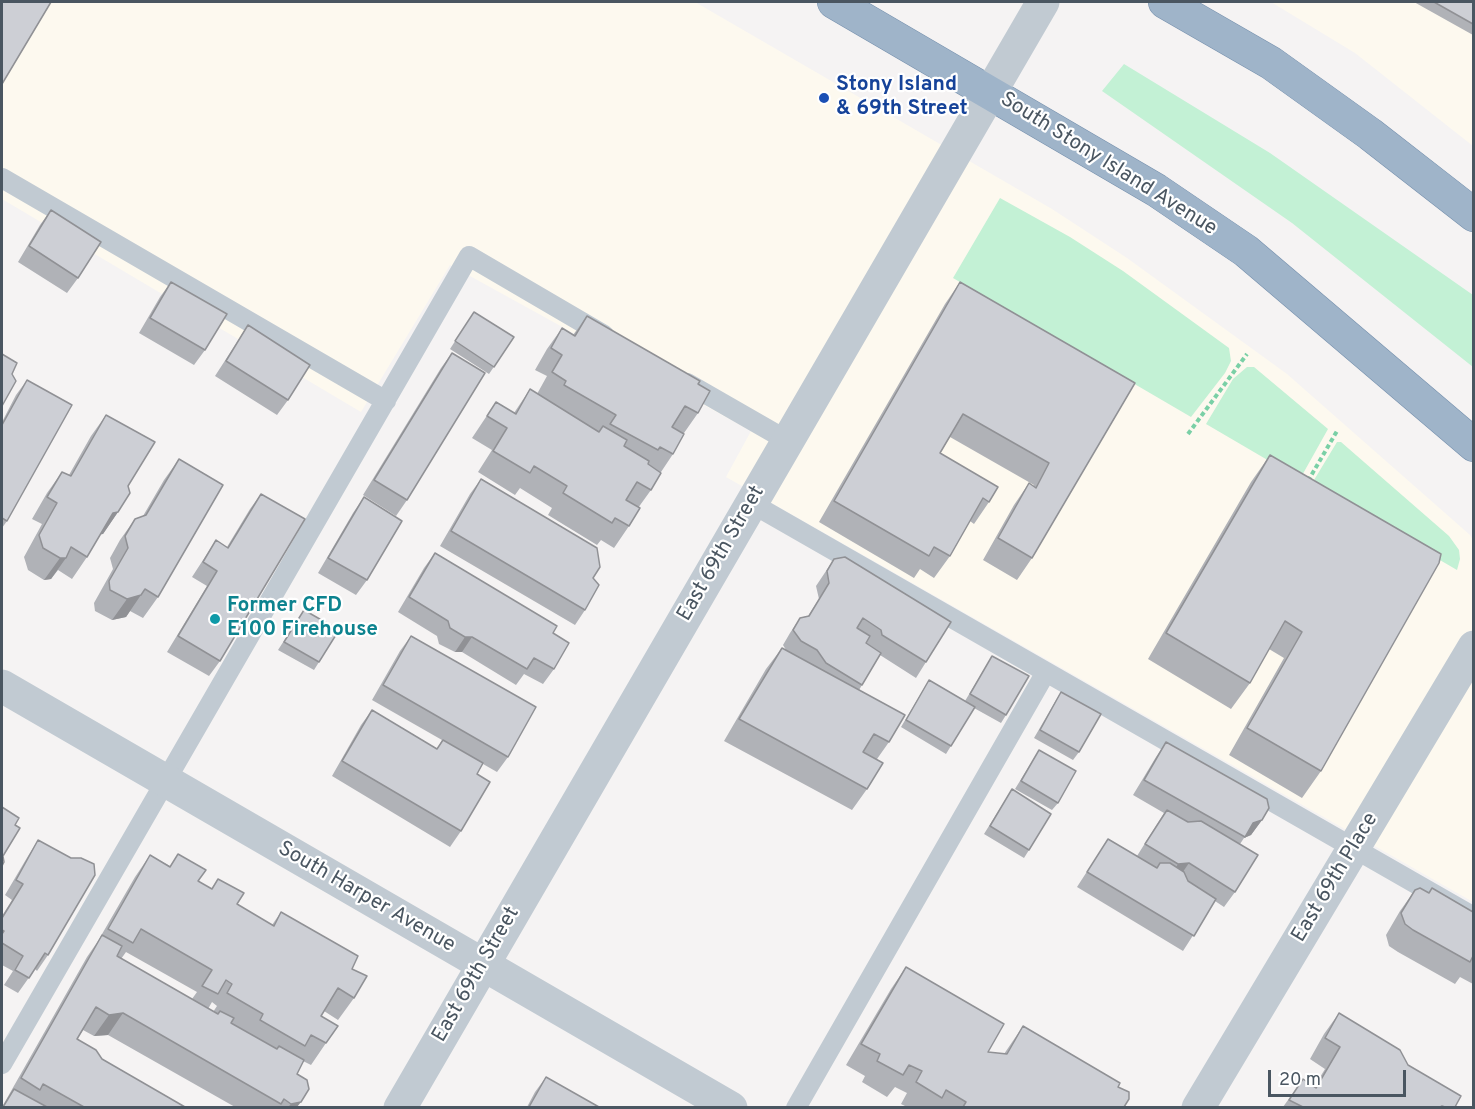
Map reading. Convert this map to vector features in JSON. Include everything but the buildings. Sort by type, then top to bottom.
[{"type":"highway","name":"South Stony Island Avenue","points":[[834,2],[1156,189],[1246,251],[1473,445]]},
{"type":"highway","points":[[1165,2],[1271,63],[1370,134],[1473,215]]},
{"type":"street","name":"East 69th Street","points":[[400,1107],[1043,2]]},
{"type":"street","name":"East 69th Place","points":[[1198,1107],[1473,647]]},
{"type":"street","name":"South Harper Avenue","points":[[2,686],[483,966],[731,1107]]},
{"type":"lane","points":[[2,178],[386,401]]},
{"type":"lane","points":[[2,1064],[469,256],[620,344]]},
{"type":"lane","points":[[670,373],[788,441]]},
{"type":"lane","points":[[751,503],[1473,917]]},
{"type":"lane","points":[[796,1107],[1046,672]]},
{"type":"path","points":[[1188,434],[1247,354]]},
{"type":"path","points":[[1304,488],[1337,431]]},
{"type":"shaded area","points":[[2,2],[695,2],[1052,209],[1127,258],[1287,374],[1470,535],[1474,542],[1473,902],[726,477],[751,431],[450,265],[361,412],[2,199]]},
{"type":"shaded area","points":[[1271,2],[1473,2],[1473,146],[1355,53]]},
{"type":"green space","points":[[1124,64],[1270,153],[1473,295],[1473,367],[1292,223],[1102,91]]},
{"type":"green space","points":[[1000,198],[1070,237],[1123,271],[1229,348],[1231,361],[1225,373],[1191,417],[953,278]]},
{"type":"green space","points":[[1247,367],[1254,367],[1328,429],[1300,479],[1206,424],[1233,379]]},
{"type":"green space","points":[[1337,442],[1341,442],[1449,536],[1459,550],[1460,559],[1457,570],[1311,485]]},
{"type":"place","name":"Stony Island & 69th Street","points":[[824,98]]},
{"type":"place","name":"Former CFD E100 Firehouse","points":[[215,619]]}]
